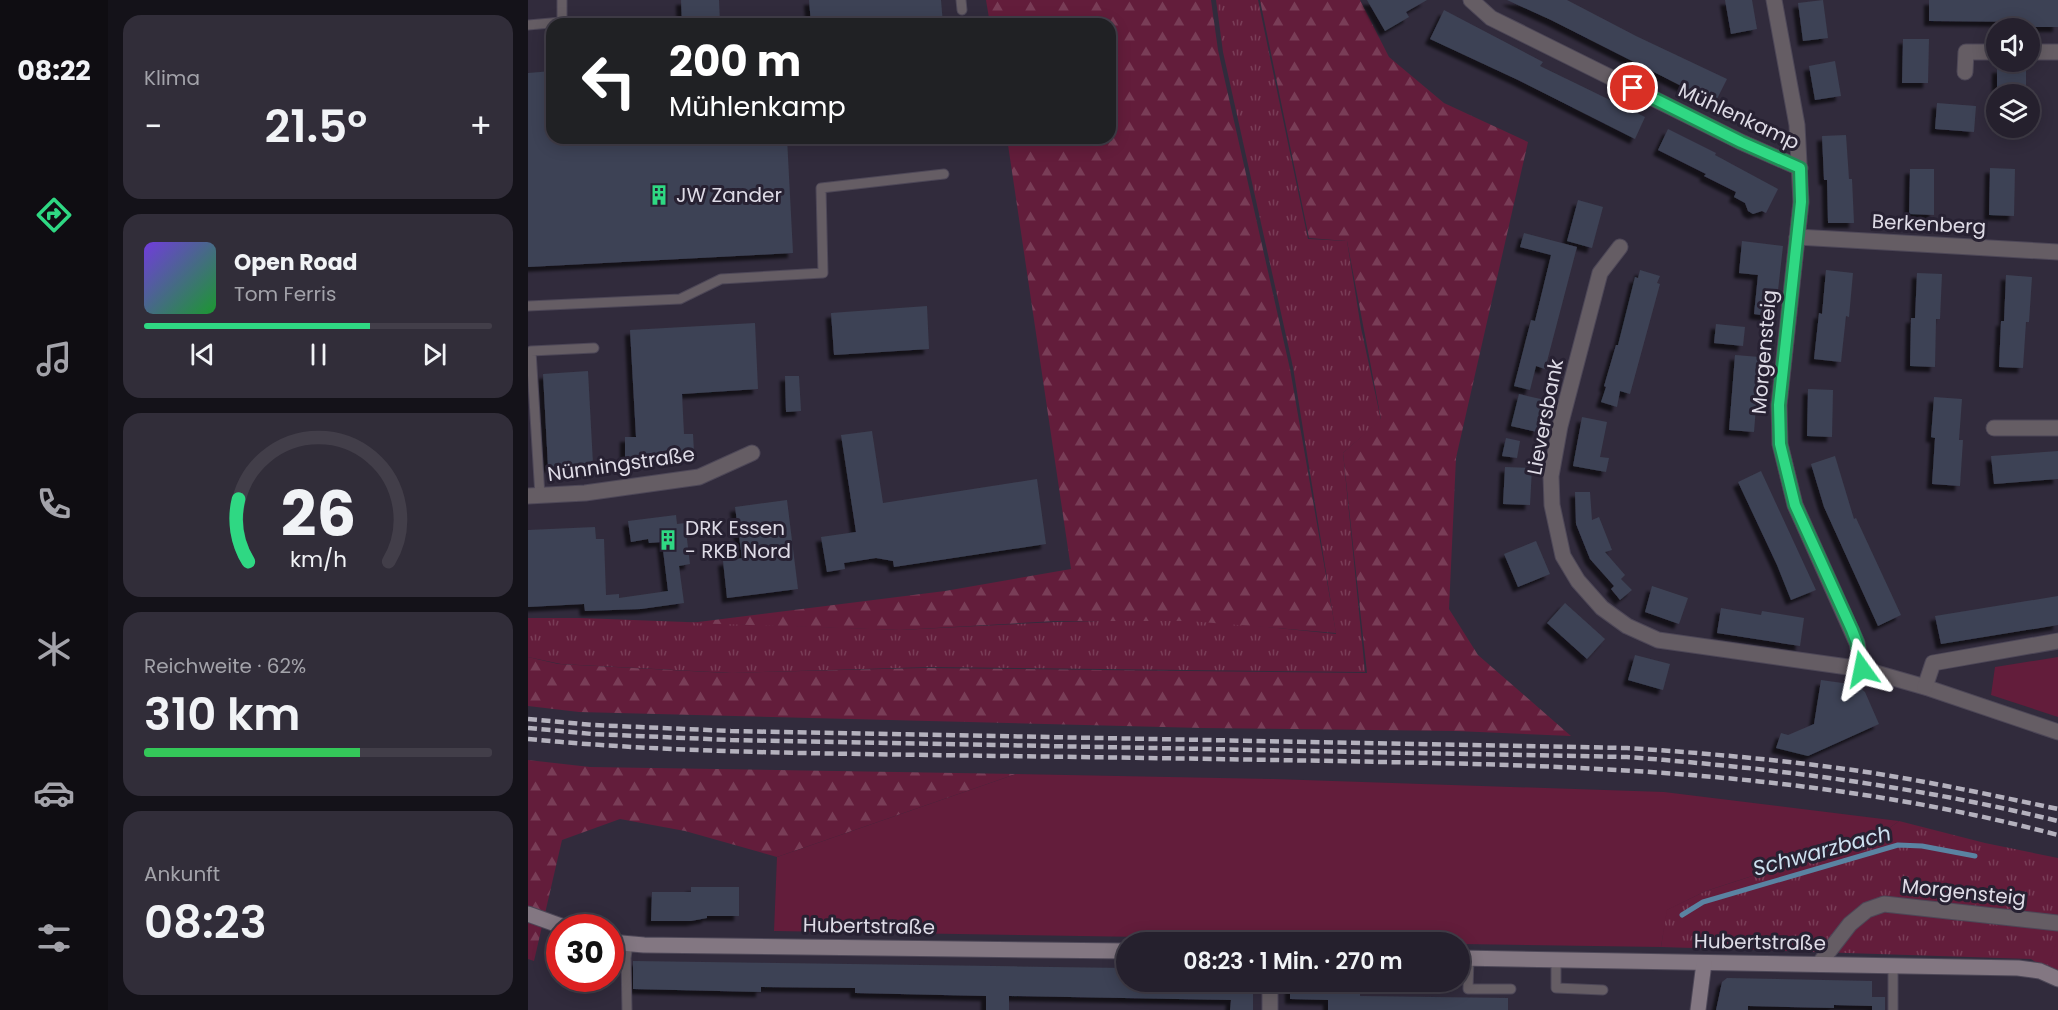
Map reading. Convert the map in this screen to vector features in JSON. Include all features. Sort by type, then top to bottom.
[{"type":"street","name":"Mühlenkamp","points":[[1471,0],[1491,18],[1741,142],[1800,168]]},
{"type":"street","name":"Morgensteig","points":[[1774,0],[1797,125],[1801,202],[1779,405],[1780,444],[1795,505],[1852,630],[1862,669]]},
{"type":"street","points":[[1965,72],[1966,52],[1986,52]]},
{"type":"street","points":[[2040,52],[2058,52]]},
{"type":"street","name":"Berkenberg","points":[[1797,237],[2058,252]]},
{"type":"street","name":"Lieversbank","points":[[1620,247],[1600,273],[1555,452],[1551,476],[1552,505],[1563,556],[1578,581],[1602,608],[1627,626],[1647,636],[1668,642],[1862,669]]},
{"type":"street","points":[[1994,428],[2058,428]]},
{"type":"street","name":"Nünningstraße","points":[[534,496],[585,493],[699,477],[752,453]]},
{"type":"street","points":[[1926,687],[1933,663],[2058,641]]},
{"type":"street","points":[[1862,669],[1926,687],[2058,732]]},
{"type":"street","name":"Morgensteig","points":[[1819,964],[1850,924],[1867,910],[1884,904],[2058,923]]},
{"type":"street","points":[[528,914],[546,920]]},
{"type":"street","name":"Hubertstraße","points":[[624,944],[1116,951]]},
{"type":"street","name":"Hubertstraße","points":[[1470,958],[2028,969],[2040,971],[2058,979]]},
{"type":"street","points":[[1698,1010],[1704,963]]},
{"type":"street","points":[[1270,992],[1270,1010]]},
{"type":"lane","points":[[562,0],[562,18]]},
{"type":"lane","points":[[528,25],[546,23]]},
{"type":"lane","points":[[528,306],[680,299],[721,279],[823,273],[821,188],[944,174]]},
{"type":"lane","points":[[534,496],[531,351],[594,348]]},
{"type":"lane","points":[[627,1010],[628,944]]},
{"type":"lane","points":[[1556,959],[1556,988],[1603,990]]},
{"type":"lane","points":[[1893,965],[1893,1010]]},
{"type":"lane","points":[[1470,989],[1511,989]]},
{"type":"green space","points":[[986,0],[1211,0],[1218,50],[1290,369],[1336,633],[1189,621],[1055,621],[900,630],[690,623],[945,591],[1071,569],[1008,144],[1116,144],[1116,18],[989,18]]},
{"type":"green space","points":[[1216,0],[1258,0],[1308,239],[1347,241],[1361,328],[1381,420],[1343,453],[1365,672],[930,667],[732,673],[561,664],[528,657],[528,618],[900,630],[1056,622],[1191,619],[1336,634],[1293,367],[1223,52]]},
{"type":"green space","points":[[1260,0],[1360,0],[1389,57],[1444,103],[1528,142],[1456,458],[1449,609],[1478,655],[1571,736],[1456,731],[1202,728],[579,712],[528,706],[528,657],[558,664],[727,673],[924,668],[1367,673],[1343,453],[1381,419],[1347,241],[1309,238]]},
{"type":"green space","points":[[2058,657],[2058,717],[1991,695],[1995,667]]},
{"type":"green space","points":[[528,760],[590,767],[1016,774],[777,857],[685,831],[620,819],[562,840],[534,961],[528,959]]},
{"type":"green space","points":[[1016,774],[1274,779],[1664,792],[1899,821],[1881,834],[1706,891],[1667,910],[1661,947],[1470,944],[1470,932],[1116,932],[1116,936],[774,931],[777,857]]},
{"type":"green space","points":[[1899,821],[1985,843],[2058,858],[2058,944],[2047,969],[2031,959],[1661,947],[1666,910],[1706,891],[1881,834]]},
{"type":"green space","points":[[2056,944],[2058,944],[2058,974],[2047,969]]},
{"type":"building","points":[[681,0],[719,0],[720,18],[682,18]]},
{"type":"building","points":[[809,0],[941,0],[942,18],[810,18]]},
{"type":"building","points":[[1367,0],[1427,0],[1406,12],[1409,17],[1385,31]]},
{"type":"building","points":[[1507,0],[1567,0],[1727,79],[1715,103]]},
{"type":"building","points":[[1725,0],[1752,0],[1757,29],[1731,34]]},
{"type":"building","points":[[1823,0],[1828,38],[1803,41],[1798,3]]},
{"type":"building","points":[[1929,0],[2058,0],[2058,27],[2040,27],[2040,18],[1986,18],[1986,22],[1929,21]]},
{"type":"building","points":[[1444,10],[1543,62],[1540,66],[1645,117],[1635,139],[1430,39]]},
{"type":"building","points":[[1903,39],[1929,39],[1928,83],[1902,83]]},
{"type":"building","points":[[1835,61],[1841,96],[1815,100],[1809,66]]},
{"type":"building","name":"JW Zander","points":[[546,72],[546,144],[787,144],[793,253],[528,267],[528,73]]},
{"type":"building","points":[[1997,72],[2026,72],[2026,84],[1997,84]]},
{"type":"building","points":[[1937,103],[1976,106],[1974,132],[1935,129]]},
{"type":"building","points":[[1668,129],[1716,153],[1715,155],[1778,189],[1766,213],[1762,211],[1753,214],[1748,211],[1745,203],[1734,197],[1736,192],[1658,150]]},
{"type":"building","points":[[1846,135],[1849,179],[1852,179],[1854,223],[1828,223],[1827,180],[1824,180],[1822,136]]},
{"type":"building","points":[[1990,168],[2015,169],[2014,216],[1989,215]]},
{"type":"building","points":[[1910,169],[1934,169],[1934,215],[1909,214]]},
{"type":"building","points":[[1578,200],[1603,207],[1592,248],[1567,241]]},
{"type":"building","points":[[1524,233],[1577,247],[1545,369],[1536,366],[1530,390],[1514,386],[1531,320],[1535,321],[1551,255],[1520,247]]},
{"type":"building","points":[[1742,241],[1783,246],[1775,317],[1754,314],[1758,275],[1739,273]]},
{"type":"building","points":[[1640,270],[1660,276],[1657,283],[1660,284],[1630,394],[1620,391],[1617,407],[1601,402],[1635,277],[1638,278]]},
{"type":"building","points":[[1826,270],[1853,273],[1849,317],[1846,316],[1841,362],[1814,359],[1819,313],[1822,314]]},
{"type":"building","points":[[1917,273],[1942,274],[1940,319],[1936,319],[1935,367],[1910,366],[1911,318],[1915,318]]},
{"type":"building","points":[[2006,275],[2032,277],[2023,368],[1999,367]]},
{"type":"building","points":[[927,306],[929,349],[834,355],[831,313]]},
{"type":"building","points":[[755,323],[758,389],[682,394],[684,434],[693,434],[694,452],[625,458],[625,437],[636,437],[630,330]]},
{"type":"building","points":[[1716,324],[1745,327],[1743,346],[1714,343]]},
{"type":"building","points":[[1735,355],[1760,357],[1754,432],[1729,430]]},
{"type":"building","points":[[588,371],[593,464],[548,467],[543,374]]},
{"type":"building","points":[[785,376],[799,376],[801,411],[786,412]]},
{"type":"building","points":[[1808,389],[1833,390],[1832,437],[1807,436]]},
{"type":"building","points":[[1519,394],[1545,400],[1537,432],[1511,426]]},
{"type":"building","points":[[1934,397],[1962,399],[1959,440],[1963,440],[1960,486],[1932,484],[1935,438],[1931,437]]},
{"type":"building","points":[[1582,417],[1607,422],[1600,457],[1609,458],[1606,472],[1573,466]]},
{"type":"building","points":[[872,431],[883,503],[1037,479],[1046,544],[894,567],[893,561],[876,558],[844,563],[845,569],[827,572],[821,537],[856,532],[841,435]]},
{"type":"building","points":[[1506,438],[1520,441],[1517,458],[1502,456]]},
{"type":"building","points":[[2058,451],[2058,479],[1994,484],[1991,456]]},
{"type":"building","points":[[1835,456],[1854,519],[1856,518],[1901,615],[1878,626],[1824,507],[1811,464]]},
{"type":"building","points":[[1505,467],[1532,468],[1530,505],[1503,504]]},
{"type":"building","points":[[1761,471],[1816,590],[1791,600],[1738,482]]},
{"type":"building","points":[[1575,492],[1590,492],[1592,520],[1599,517],[1612,550],[1605,552],[1625,575],[1621,579],[1632,590],[1620,600],[1611,589],[1614,586],[1590,559],[1576,524]]},
{"type":"building","points":[[787,500],[798,589],[727,598],[723,561],[742,558],[735,507]]},
{"type":"building","points":[[676,515],[677,524],[685,523],[690,564],[679,566],[684,603],[641,609],[585,611],[584,604],[528,607],[528,530],[595,527],[596,539],[604,539],[606,595],[619,594],[619,598],[668,591],[662,542],[649,543],[648,539],[631,542],[628,521]]},
{"type":"building","points":[[1536,541],[1550,574],[1518,587],[1504,554]]},
{"type":"building","points":[[1652,586],[1688,598],[1679,624],[1645,612]]},
{"type":"building","points":[[2058,596],[2058,625],[1941,644],[1935,616]]},
{"type":"building","points":[[1565,603],[1605,639],[1587,659],[1547,623]]},
{"type":"building","points":[[1721,608],[1761,615],[1762,611],[1804,618],[1800,646],[1717,633]]},
{"type":"building","points":[[1635,655],[1670,664],[1663,690],[1628,680]]},
{"type":"building","points":[[1821,680],[1857,685],[1865,692],[1879,724],[1808,756],[1776,748],[1781,733],[1788,735],[1814,724]]},
{"type":"building","points":[[691,887],[739,887],[739,916],[707,916],[707,918],[691,921],[651,921],[652,892],[691,892]]},
{"type":"building","points":[[633,961],[1116,968],[1116,992],[1253,992],[1253,1010],[1230,1010],[1231,1000],[1009,996],[1009,1010],[986,1010],[986,996],[855,993],[855,988],[761,987],[761,992],[633,989]]},
{"type":"building","points":[[1727,978],[1872,981],[1872,997],[1885,997],[1885,1010],[1872,1010],[1872,1006],[1834,1005],[1834,1008],[1748,1006],[1748,1010],[1716,1010],[1722,982]]},
{"type":"building","points":[[1290,992],[1360,992],[1360,996],[1508,998],[1508,1010],[1328,1010],[1328,1000],[1290,999]]},
{"type":"waterway","name":"Schwarzbach","points":[[1682,915],[1703,902],[1898,845],[1922,846],[1975,856]]},
{"type":"railway","points":[[528,719],[593,725],[731,731],[1627,748],[1744,757],[1860,771],[2058,809]]},
{"type":"railway","points":[[528,728],[592,734],[731,740],[1627,757],[1844,780],[1951,798],[2058,821]]},
{"type":"railway","points":[[528,739],[628,747],[728,751],[1470,764],[1639,771],[1808,787],[1891,799],[1975,815],[2058,835]]},
{"type":"place","name":"JW Zander","points":[[659,195]]},
{"type":"place","name":"DRK Essen - RKB Nord","points":[[668,540]]},
{"type":"route","points":[[1633,88],[1741,142],[1800,168],[1801,202],[1779,405],[1780,444],[1782,460],[1795,505],[1852,630],[1862,669]]}]
